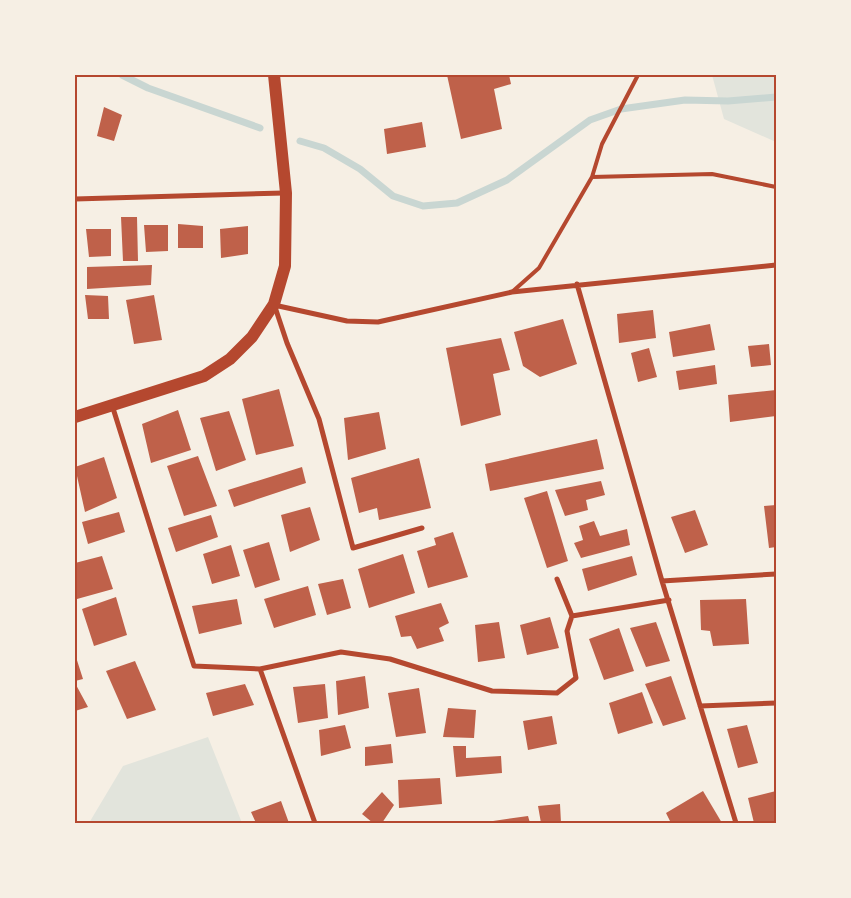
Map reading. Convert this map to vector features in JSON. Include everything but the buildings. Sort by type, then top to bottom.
[{"type":"main road","points":[[75,417],[204,376],[230,359],[252,337],[274,304],[285,266],[286,193],[274,75]]},
{"type":"street","points":[[75,199],[286,193]]},
{"type":"street","points":[[274,304],[347,321],[378,322],[512,292],[776,265]]},
{"type":"street","points":[[577,284],[662,581],[736,823]]},
{"type":"street","points":[[274,304],[287,343],[319,419],[353,548],[422,528]]},
{"type":"street","points":[[112,405],[194,666],[260,669],[341,652],[390,658],[492,691],[557,693],[576,678],[567,631],[572,616],[557,579]]},
{"type":"street","points":[[662,581],[776,574]]},
{"type":"street","points":[[572,616],[669,600]]},
{"type":"street","points":[[260,669],[315,823]]},
{"type":"street","points":[[700,706],[776,703]]},
{"type":"lane","points":[[512,292],[539,268],[592,176],[602,144],[638,75]]},
{"type":"lane","points":[[592,176],[712,174],[776,187]]},
{"type":"shaded area","points":[[712,75],[776,75],[776,142],[724,119]]},
{"type":"shaded area","points":[[208,737],[242,823],[89,823],[123,766]]},
{"type":"waterway","points":[[122,75],[148,88],[260,128]]},
{"type":"waterway","points":[[300,141],[324,148],[360,169],[393,196],[423,206],[457,203],[507,180],[590,120],[621,109],[685,100],[728,101],[776,97]]}]
